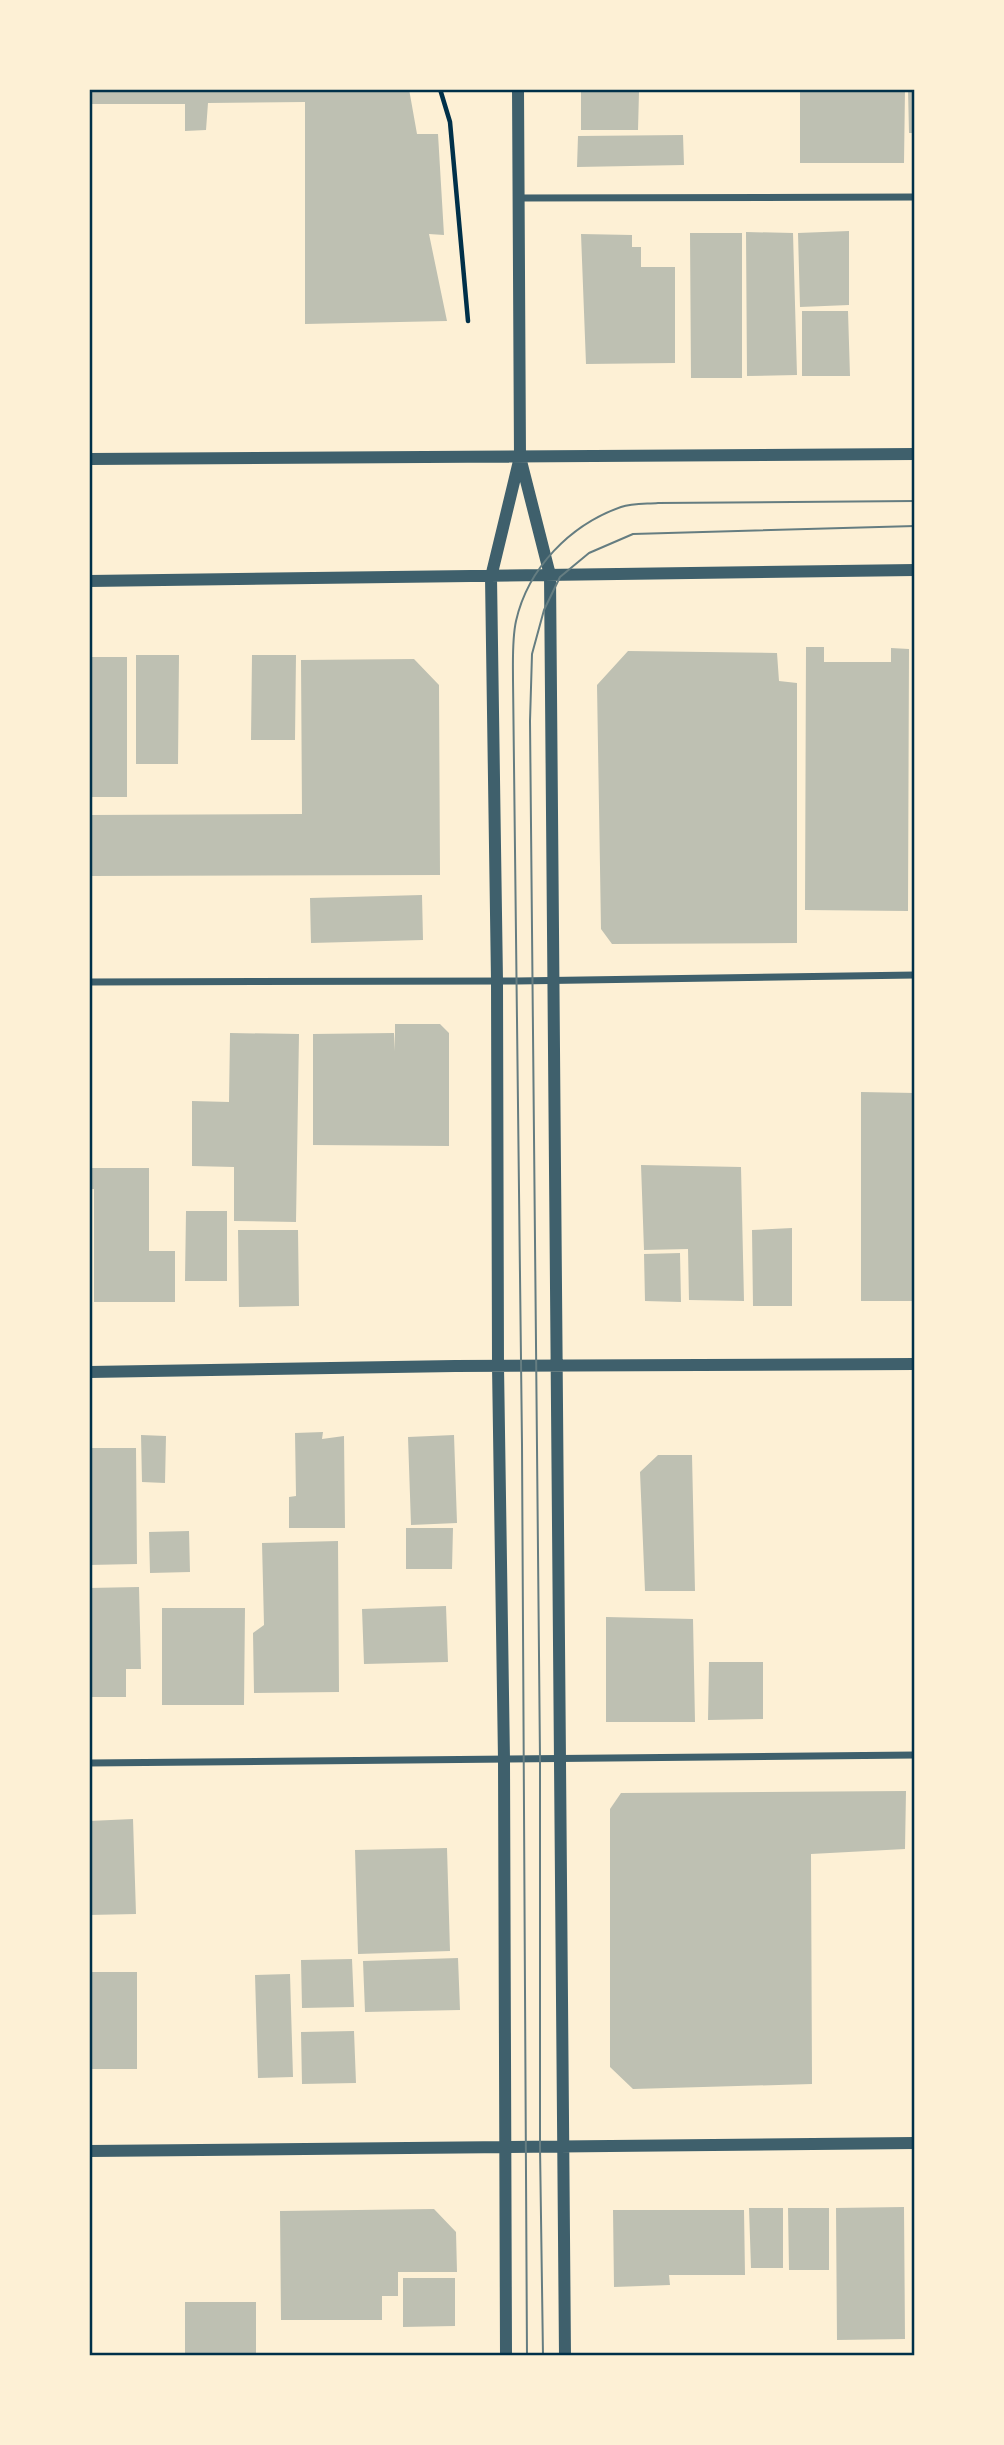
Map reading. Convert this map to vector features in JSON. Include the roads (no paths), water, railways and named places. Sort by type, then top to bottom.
[{"type":"street","points":[[506,2356],[503,2146],[504,1759],[491,577],[520,457],[518,89]]},
{"type":"street","points":[[519,198],[915,197]]},
{"type":"street","points":[[89,459],[915,454]]},
{"type":"street","points":[[520,457],[550,575],[565,2356]]},
{"type":"street","points":[[89,581],[915,570]]},
{"type":"street","points":[[89,982],[497,981],[915,975]]},
{"type":"street","points":[[89,1372],[557,1365],[915,1364]]},
{"type":"street","points":[[89,1763],[915,1755]]},
{"type":"street","points":[[89,2151],[915,2143]]},
{"type":"tram line","points":[[527,2356],[522,1445],[513,665],[516,621],[530,583],[554,551],[585,525],[621,507],[658,503],[915,501]]},
{"type":"tram line","points":[[543,2356],[530,721],[532,654],[544,610],[560,577],[589,553],[633,534],[915,526]]}]
